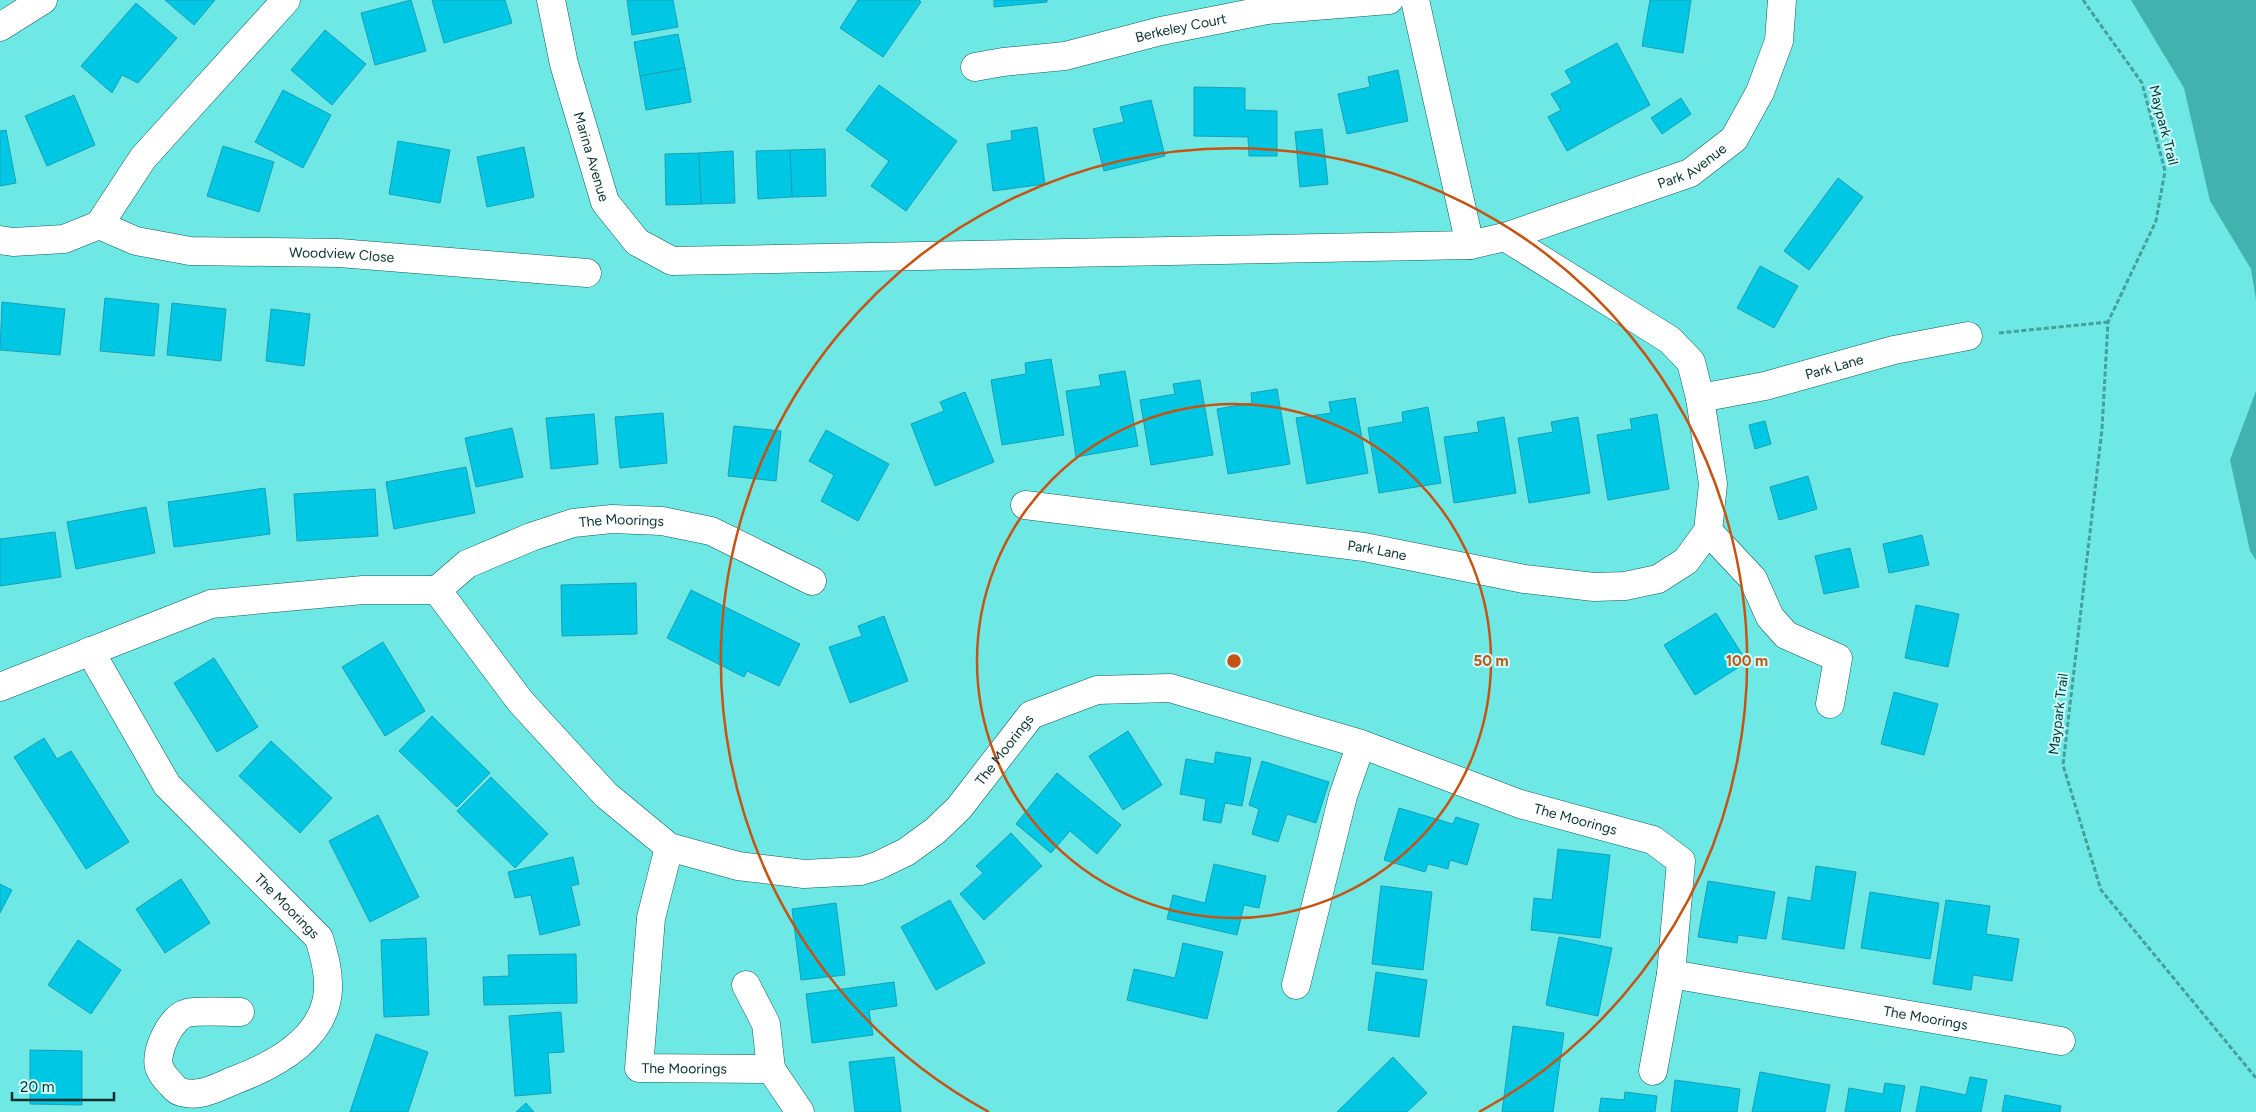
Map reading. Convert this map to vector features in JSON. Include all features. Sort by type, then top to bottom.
[{"type":"street","points":[[0,27],[43,0]]},
{"type":"street","points":[[0,240],[13,242],[64,239],[99,225],[143,158],[286,0]]},
{"type":"street","name":"Marina Avenue","points":[[551,0],[564,64],[605,202],[637,242],[672,261],[1470,245]]},
{"type":"street","name":"Berkeley Court","points":[[975,68],[1003,62],[1065,56],[1161,31],[1267,10],[1389,0]]},
{"type":"street","points":[[1415,0],[1470,245]]},
{"type":"street","name":"Park Avenue","points":[[1470,245],[1505,237],[1690,173],[1734,139],[1760,92],[1779,40],[1782,0]]},
{"type":"street","name":"Woodview Close","points":[[99,225],[136,241],[190,251],[339,253],[587,273]]},
{"type":"street","points":[[1505,237],[1670,340],[1691,362],[1700,398],[1713,484],[1708,532],[1753,579],[1770,617],[1786,635],[1838,658],[1830,704]]},
{"type":"street","name":"Park Lane","points":[[1700,398],[1765,386],[1894,350],[1968,336]]},
{"type":"street","name":"Park Lane","points":[[1025,505],[1364,547],[1524,579],[1594,587],[1625,586],[1658,579],[1686,561],[1708,532]]},
{"type":"street","name":"The Moorings","points":[[812,581],[711,531],[662,521],[612,518],[573,523],[532,536],[467,564],[437,590],[520,701],[606,795],[669,847],[738,866],[804,874],[861,871],[877,866],[906,852],[935,831],[959,808],[1031,715],[1097,690],[1170,688],[1361,744],[1520,804],[1653,840],[1681,861],[1671,974],[1653,1071]]},
{"type":"street","points":[[0,687],[211,604],[363,590],[437,590]]},
{"type":"street","name":"The Moorings","points":[[90,651],[167,785],[319,938],[326,964],[328,992],[321,1018],[306,1039],[279,1060],[249,1075],[196,1095],[178,1092],[159,1067],[160,1049],[167,1032],[176,1020],[186,1013],[240,1012]]},
{"type":"street","points":[[1296,985],[1343,796],[1361,744]]},
{"type":"street","name":"The Moorings","points":[[669,847],[651,918],[639,1068],[771,1069]]},
{"type":"street","name":"The Moorings","points":[[1671,974],[2061,1041]]},
{"type":"street","points":[[746,985],[766,1024],[771,1069],[800,1112]]},
{"type":"path","name":"Maypark Trail","points":[[2083,0],[2142,83],[2165,171],[2156,221],[2108,322],[2102,429],[2063,765],[2101,890],[2256,1078]]},
{"type":"path","points":[[1968,336],[2108,322]]},
{"type":"water","points":[[2131,0],[2256,0],[2256,300],[2251,269],[2210,201],[2184,88]]},
{"type":"water","points":[[2256,391],[2256,560],[2250,551],[2230,460]]},
{"type":"building","points":[[165,0],[215,0],[194,25]]},
{"type":"building","points":[[411,0],[426,51],[375,65],[361,13]]},
{"type":"building","points":[[432,0],[505,0],[512,23],[444,43]]},
{"type":"building","points":[[627,0],[673,0],[678,27],[632,35]]},
{"type":"building","points":[[858,0],[919,0],[921,2],[883,57],[840,28]]},
{"type":"building","points":[[994,0],[1047,0],[1047,2],[994,7]]},
{"type":"building","points":[[1650,0],[1691,0],[1683,53],[1642,46]]},
{"type":"building","points":[[136,3],[177,38],[138,83],[122,75],[112,93],[81,66]]},
{"type":"building","points":[[325,30],[366,64],[332,105],[291,70]]},
{"type":"building","points":[[678,34],[685,68],[640,76],[634,42]]},
{"type":"building","points":[[1617,43],[1650,105],[1567,151],[1548,117],[1561,110],[1551,94],[1572,83],[1565,71]]},
{"type":"building","points":[[685,68],[691,102],[646,110],[640,76]]},
{"type":"building","points":[[1398,70],[1408,121],[1347,134],[1338,94],[1370,87],[1368,77]]},
{"type":"building","points":[[879,85],[957,141],[906,211],[871,186],[889,161],[846,130]]},
{"type":"building","points":[[1194,87],[1245,88],[1245,110],[1277,111],[1277,156],[1249,156],[1248,137],[1194,136]]},
{"type":"building","points":[[283,90],[331,115],[303,168],[255,142]]},
{"type":"building","points":[[74,95],[95,145],[47,166],[25,116]]},
{"type":"building","points":[[1681,98],[1691,114],[1662,134],[1651,118]]},
{"type":"building","points":[[1151,100],[1165,156],[1104,171],[1093,129],[1124,122],[1120,107]]},
{"type":"building","points":[[1037,127],[1045,184],[993,191],[987,144],[1012,140],[1011,131]]},
{"type":"building","points":[[1322,129],[1328,184],[1300,187],[1295,132]]},
{"type":"building","points":[[6,130],[16,183],[0,186],[0,131]]},
{"type":"building","points":[[398,141],[450,150],[440,203],[389,194]]},
{"type":"building","points":[[223,146],[274,162],[259,212],[207,196]]},
{"type":"building","points":[[524,147],[534,197],[487,207],[477,157]]},
{"type":"building","points":[[825,149],[826,196],[792,197],[790,150]]},
{"type":"building","points":[[790,150],[792,197],[758,199],[756,151]]},
{"type":"building","points":[[733,151],[735,203],[701,204],[699,153]]},
{"type":"building","points":[[699,153],[701,204],[666,205],[665,154]]},
{"type":"building","points":[[1838,178],[1863,197],[1809,270],[1784,251]]},
{"type":"building","points":[[1760,266],[1798,286],[1774,328],[1737,308]]},
{"type":"building","points":[[105,298],[159,304],[154,356],[100,351]]},
{"type":"building","points":[[2,302],[65,309],[60,355],[0,350]]},
{"type":"building","points":[[172,303],[226,309],[221,361],[167,355]]},
{"type":"building","points":[[271,309],[310,314],[304,366],[266,361]]},
{"type":"building","points":[[1051,359],[1064,435],[1002,445],[991,380],[1026,374],[1025,363]]},
{"type":"building","points":[[1125,371],[1138,446],[1076,457],[1066,391],[1101,386],[1099,375]]},
{"type":"building","points":[[1200,380],[1213,455],[1151,465],[1140,400],[1175,394],[1173,384]]},
{"type":"building","points":[[1277,389],[1290,464],[1228,474],[1217,409],[1252,403],[1251,393]]},
{"type":"building","points":[[965,392],[994,462],[935,486],[911,424],[944,411],[940,402]]},
{"type":"building","points":[[1355,398],[1368,473],[1307,484],[1296,418],[1331,413],[1329,402]]},
{"type":"building","points":[[1428,407],[1441,483],[1379,493],[1368,428],[1403,422],[1402,412]]},
{"type":"building","points":[[663,413],[667,463],[620,468],[615,417]]},
{"type":"building","points":[[594,414],[598,464],[551,469],[546,418]]},
{"type":"building","points":[[1657,414],[1669,489],[1608,500],[1597,435],[1632,429],[1630,419]]},
{"type":"building","points":[[1504,417],[1516,493],[1454,503],[1444,437],[1479,432],[1477,422]]},
{"type":"building","points":[[1578,417],[1590,493],[1529,503],[1518,438],[1553,432],[1551,422]]},
{"type":"building","points":[[1765,421],[1771,444],[1755,449],[1749,425]]},
{"type":"building","points":[[734,426],[781,431],[776,481],[728,476]]},
{"type":"building","points":[[512,428],[523,477],[476,487],[465,438]]},
{"type":"building","points":[[826,430],[889,464],[858,521],[821,501],[834,475],[809,461]]},
{"type":"building","points":[[466,467],[475,513],[394,529],[386,482]]},
{"type":"building","points":[[1808,476],[1817,509],[1779,520],[1770,487]]},
{"type":"building","points":[[265,488],[270,534],[174,547],[168,502]]},
{"type":"building","points":[[375,489],[378,536],[297,541],[294,494]]},
{"type":"building","points":[[146,507],[155,553],[76,569],[67,522]]},
{"type":"building","points":[[55,532],[61,577],[0,586],[0,539]]},
{"type":"building","points":[[1922,535],[1929,565],[1889,573],[1883,544]]},
{"type":"building","points":[[1850,548],[1859,587],[1824,594],[1815,556]]},
{"type":"building","points":[[636,583],[637,634],[562,636],[561,585]]},
{"type":"building","points":[[691,590],[800,644],[779,686],[747,671],[744,677],[667,638]]},
{"type":"building","points":[[1916,605],[1959,614],[1948,667],[1905,658]]},
{"type":"building","points":[[1716,613],[1747,662],[1695,695],[1664,645]]},
{"type":"building","points":[[884,616],[908,681],[850,703],[829,647],[862,636],[858,626]]},
{"type":"building","points":[[383,642],[425,711],[385,736],[342,667]]},
{"type":"building","points":[[214,658],[258,727],[217,752],[174,683]]},
{"type":"building","points":[[1894,692],[1938,704],[1924,755],[1881,744]]},
{"type":"building","points":[[432,716],[490,773],[457,807],[399,751]]},
{"type":"building","points":[[1128,731],[1162,785],[1123,810],[1089,756]]},
{"type":"building","points":[[44,738],[57,759],[71,751],[129,842],[86,869],[14,757]]},
{"type":"building","points":[[271,741],[332,798],[300,833],[239,776]]},
{"type":"building","points":[[1216,752],[1251,758],[1242,806],[1225,803],[1221,823],[1203,820],[1206,799],[1180,794],[1186,759],[1214,764]]},
{"type":"building","points":[[1262,761],[1329,782],[1316,823],[1287,814],[1278,842],[1252,834],[1259,809],[1249,805]]},
{"type":"building","points":[[1057,773],[1121,825],[1097,854],[1070,831],[1051,853],[1016,824]]},
{"type":"building","points":[[491,777],[548,834],[515,868],[457,811]]},
{"type":"building","points":[[1399,808],[1453,824],[1456,817],[1479,824],[1467,865],[1450,860],[1448,869],[1428,864],[1425,872],[1384,860]]},
{"type":"building","points":[[378,815],[419,897],[370,922],[329,841]]},
{"type":"building","points":[[1011,833],[1042,866],[984,920],[960,894],[983,873],[976,866]]},
{"type":"building","points":[[1558,849],[1610,855],[1600,938],[1531,930],[1534,898],[1552,900]]},
{"type":"building","points":[[573,857],[579,884],[571,886],[580,925],[540,935],[531,895],[515,898],[508,872]]},
{"type":"building","points":[[1214,864],[1266,876],[1259,908],[1244,905],[1237,935],[1167,919],[1173,895],[1205,903]]},
{"type":"building","points":[[1816,866],[1856,872],[1844,949],[1782,939],[1788,897],[1811,901]]},
{"type":"building","points":[[181,879],[210,923],[165,953],[136,909]]},
{"type":"building","points":[[1708,881],[1775,892],[1766,939],[1738,935],[1737,943],[1698,937]]},
{"type":"building","points":[[0,884],[12,890],[0,913]]},
{"type":"building","points":[[1381,886],[1432,892],[1423,970],[1372,964]]},
{"type":"building","points":[[1870,892],[1939,903],[1930,959],[1861,948]]},
{"type":"building","points":[[950,900],[985,963],[936,990],[901,927]]},
{"type":"building","points":[[1946,900],[1990,906],[1986,934],[2019,939],[2012,981],[1973,975],[1971,990],[1933,984]]},
{"type":"building","points":[[836,903],[845,975],[801,980],[792,909]]},
{"type":"building","points":[[1559,937],[1612,948],[1598,1016],[1546,1005]]},
{"type":"building","points":[[426,938],[429,1015],[384,1017],[381,940]]},
{"type":"building","points":[[78,940],[121,970],[91,1014],[48,985]]},
{"type":"building","points":[[1183,943],[1223,952],[1207,1019],[1127,1000],[1134,969],[1175,978]]},
{"type":"building","points":[[576,954],[577,1003],[484,1005],[483,977],[509,976],[508,955]]},
{"type":"building","points":[[1376,972],[1427,980],[1419,1037],[1368,1030]]},
{"type":"building","points":[[894,982],[897,1006],[869,1010],[873,1035],[812,1043],[806,994]]},
{"type":"building","points":[[561,1012],[564,1052],[548,1053],[551,1093],[515,1096],[509,1016]]},
{"type":"building","points":[[1513,1026],[1564,1033],[1553,1112],[1502,1112]]},
{"type":"building","points":[[376,1034],[428,1052],[408,1112],[350,1112]]},
{"type":"building","points":[[30,1050],[82,1051],[82,1105],[30,1104]]},
{"type":"building","points":[[894,1057],[901,1112],[855,1112],[849,1062]]},
{"type":"building","points":[[1393,1057],[1427,1093],[1407,1112],[1337,1112]]},
{"type":"building","points":[[1760,1072],[1830,1085],[1825,1112],[1752,1112]]},
{"type":"building","points":[[1970,1077],[1987,1080],[1981,1112],[1916,1112],[1921,1086],[1966,1095]]},
{"type":"building","points":[[1675,1080],[1740,1089],[1737,1112],[1671,1112]]},
{"type":"building","points":[[1885,1083],[1905,1086],[1900,1112],[1845,1112],[1849,1088],[1883,1094]]},
{"type":"building","points":[[1625,1092],[1657,1096],[1655,1112],[1599,1112],[1601,1098],[1624,1100]]},
{"type":"building","points":[[2005,1095],[2061,1106],[2060,1112],[2002,1112]]},
{"type":"building","points":[[526,1103],[534,1112],[516,1112]]}]
